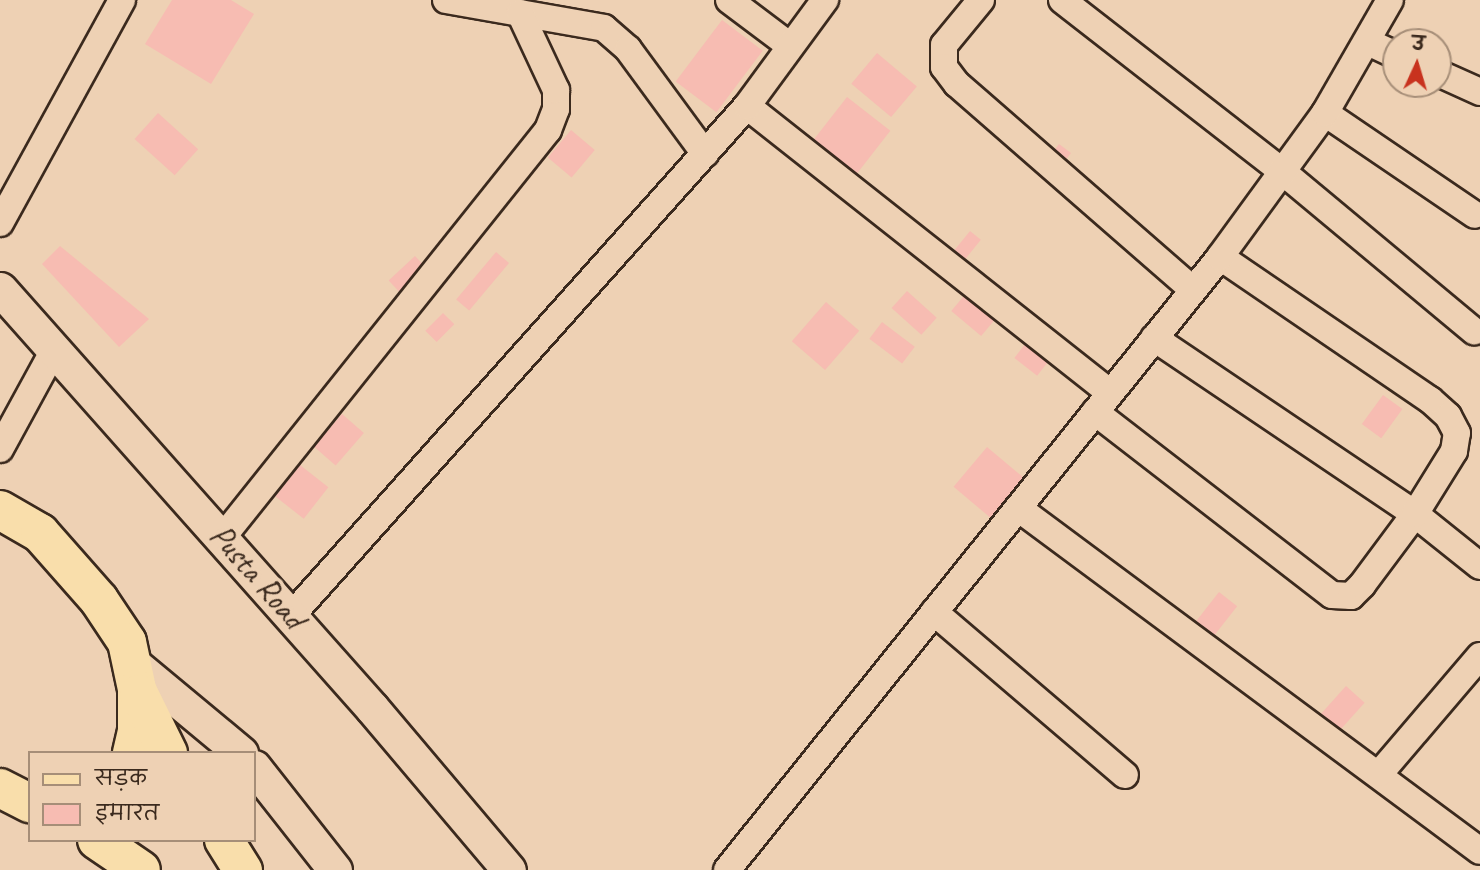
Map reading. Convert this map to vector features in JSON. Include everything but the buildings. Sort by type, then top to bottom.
[{"type":"main road","points":[[0,510],[40,533],[76,572],[127,642],[136,677],[168,751]]},
{"type":"main road","points":[[132,751],[137,731],[136,677]]},
{"type":"main road","points":[[100,842],[141,870]]},
{"type":"main road","points":[[225,842],[243,870]]},
{"type":"street","points":[[0,223],[122,0]]},
{"type":"street","points":[[446,0],[604,28],[628,49],[705,153]]},
{"type":"street","points":[[729,0],[789,46]]},
{"type":"street","points":[[291,616],[747,106],[825,0]]},
{"type":"street","points":[[981,0],[943,45],[944,66],[957,84],[1191,288]]},
{"type":"street","points":[[1062,0],[1283,172],[1474,331]]},
{"type":"street","points":[[727,870],[1103,402],[1191,288],[1220,257],[1325,113],[1368,43],[1390,0]]},
{"type":"street","points":[[222,538],[548,130],[556,109],[556,90],[520,13]]},
{"type":"street","points":[[1368,43],[1382,49]]},
{"type":"street","points":[[1452,79],[1480,92]]},
{"type":"street","points":[[747,106],[1332,595],[1351,596],[1415,514],[1454,451],[1457,433],[1448,416],[1220,257]]},
{"type":"street","points":[[1325,113],[1475,215]]},
{"type":"street","name":"Pusta Road","points":[[0,289],[291,616],[509,870]]},
{"type":"street","points":[[1154,338],[1415,514],[1480,566]]},
{"type":"street","points":[[0,449],[55,348]]},
{"type":"street","points":[[1018,508],[1380,773],[1475,837]]},
{"type":"street","points":[[934,612],[1125,775]]},
{"type":"street","points":[[1380,773],[1480,656]]},
{"type":"street","points":[[136,677],[238,751]]},
{"type":"street","points":[[256,770],[335,870]]}]
